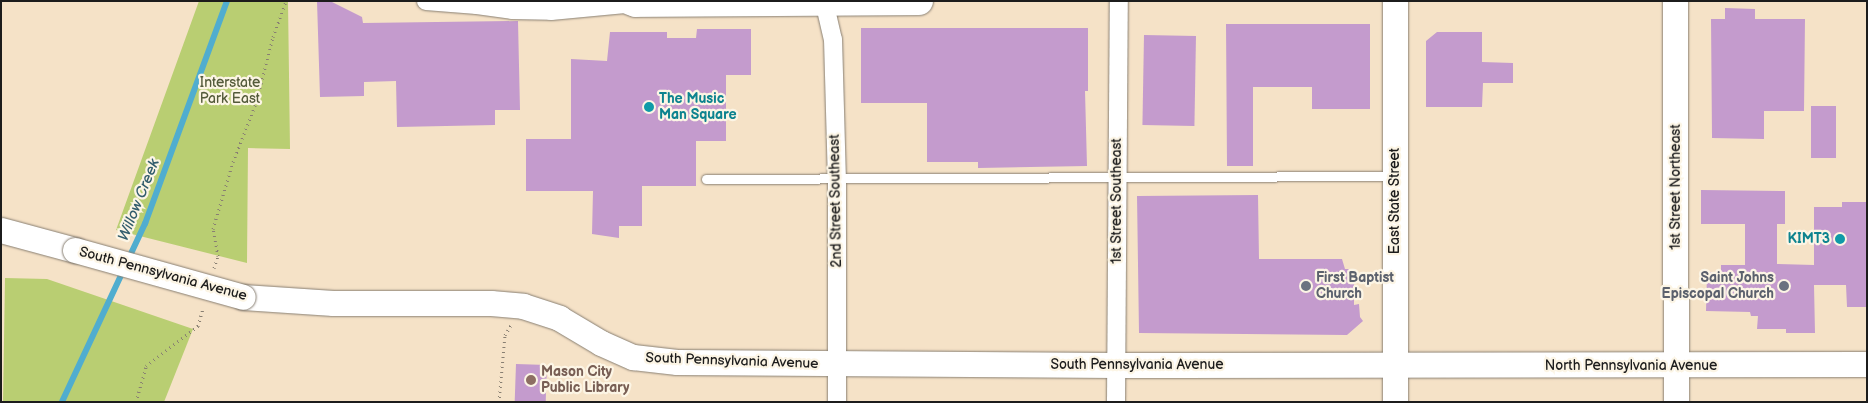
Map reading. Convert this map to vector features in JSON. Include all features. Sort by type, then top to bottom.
[{"type":"main road","points":[[633,2],[919,1]]},
{"type":"main road","name":"East State Street","points":[[1395,1],[1395,402]]},
{"type":"main road","name":"1st Street Northeast","points":[[1675,1],[1676,402]]},
{"type":"main road","name":"South Pennsylvania Avenue","points":[[1,230],[243,297],[333,303],[491,303],[523,306],[559,318],[601,343],[633,357],[677,362],[1395,365]]},
{"type":"main road","name":"North Pennsylvania Avenue","points":[[1395,365],[1676,366],[1867,364]]},
{"type":"street","points":[[426,1],[483,3],[512,10],[551,11],[633,2]]},
{"type":"street","name":"1st Street Southeast","points":[[1116,402],[1116,177],[1119,1]]},
{"type":"street","name":"2nd Street Southeast","points":[[824,2],[833,39],[837,178],[837,402]]},
{"type":"lane","points":[[706,179],[1395,176]]},
{"type":"path","points":[[213,274],[218,256],[213,229],[233,162],[256,103],[273,38],[286,1]]},
{"type":"path","points":[[136,402],[146,366],[198,326],[205,300]]},
{"type":"path","points":[[499,402],[505,335],[523,306]]},
{"type":"green space","name":"Interstate Park East","points":[[199,1],[288,1],[290,149],[248,148],[247,263],[116,230]]},
{"type":"green space","points":[[5,278],[47,279],[193,329],[164,402],[3,402]]},
{"type":"building","points":[[317,1],[330,1],[362,17],[363,23],[518,21],[520,110],[495,110],[495,125],[397,127],[396,81],[364,82],[364,96],[320,97]]},
{"type":"building","points":[[1725,8],[1755,9],[1755,19],[1805,19],[1804,111],[1764,111],[1764,139],[1712,138],[1711,19],[1725,19]]},
{"type":"building","points":[[1226,24],[1370,24],[1370,109],[1312,109],[1312,87],[1253,87],[1253,166],[1227,166]]},
{"type":"building","points":[[861,28],[1088,28],[1088,91],[1085,91],[1087,166],[978,168],[978,162],[927,162],[927,103],[861,103]]},
{"type":"building","name":"The Music Man Square","points":[[697,29],[751,29],[751,75],[726,75],[726,141],[696,141],[696,186],[642,186],[642,226],[619,226],[619,238],[592,234],[593,191],[526,191],[526,139],[571,139],[571,59],[607,61],[610,32],[667,32],[667,38],[696,38]]},
{"type":"building","points":[[1437,32],[1482,32],[1482,62],[1513,63],[1513,83],[1483,83],[1482,107],[1426,107],[1426,41]]},
{"type":"building","points":[[1144,35],[1196,36],[1194,126],[1142,125]]},
{"type":"building","points":[[1811,106],[1836,106],[1836,158],[1811,158]]},
{"type":"building","points":[[1701,190],[1785,191],[1785,224],[1777,224],[1777,264],[1814,265],[1814,207],[1842,207],[1842,202],[1867,202],[1867,307],[1847,307],[1846,285],[1814,285],[1815,333],[1786,333],[1786,329],[1757,329],[1758,316],[1751,316],[1750,312],[1706,311],[1707,272],[1721,272],[1721,265],[1745,265],[1745,224],[1701,224]]},
{"type":"building","points":[[1258,195],[1259,259],[1342,259],[1345,269],[1354,269],[1354,305],[1359,304],[1360,317],[1363,321],[1347,335],[1139,333],[1137,196]]},
{"type":"building","name":"Mason City Public Library","points":[[516,364],[547,365],[546,402],[515,402]]},
{"type":"waterway","name":"Willow Creek","points":[[129,258],[145,224],[227,1]]},
{"type":"waterway","name":"Willow Creek","points":[[62,402],[124,269]]},
{"type":"place","name":"The Music Man Square","points":[[649,107]]},
{"type":"place","name":"KIMT3","points":[[1840,239]]},
{"type":"place","name":"First Baptist Church","points":[[1306,286]]},
{"type":"place","name":"Saint Johns Episcopal Church","points":[[1784,286]]},
{"type":"place","name":"Mason City Public Library","points":[[531,380]]}]
